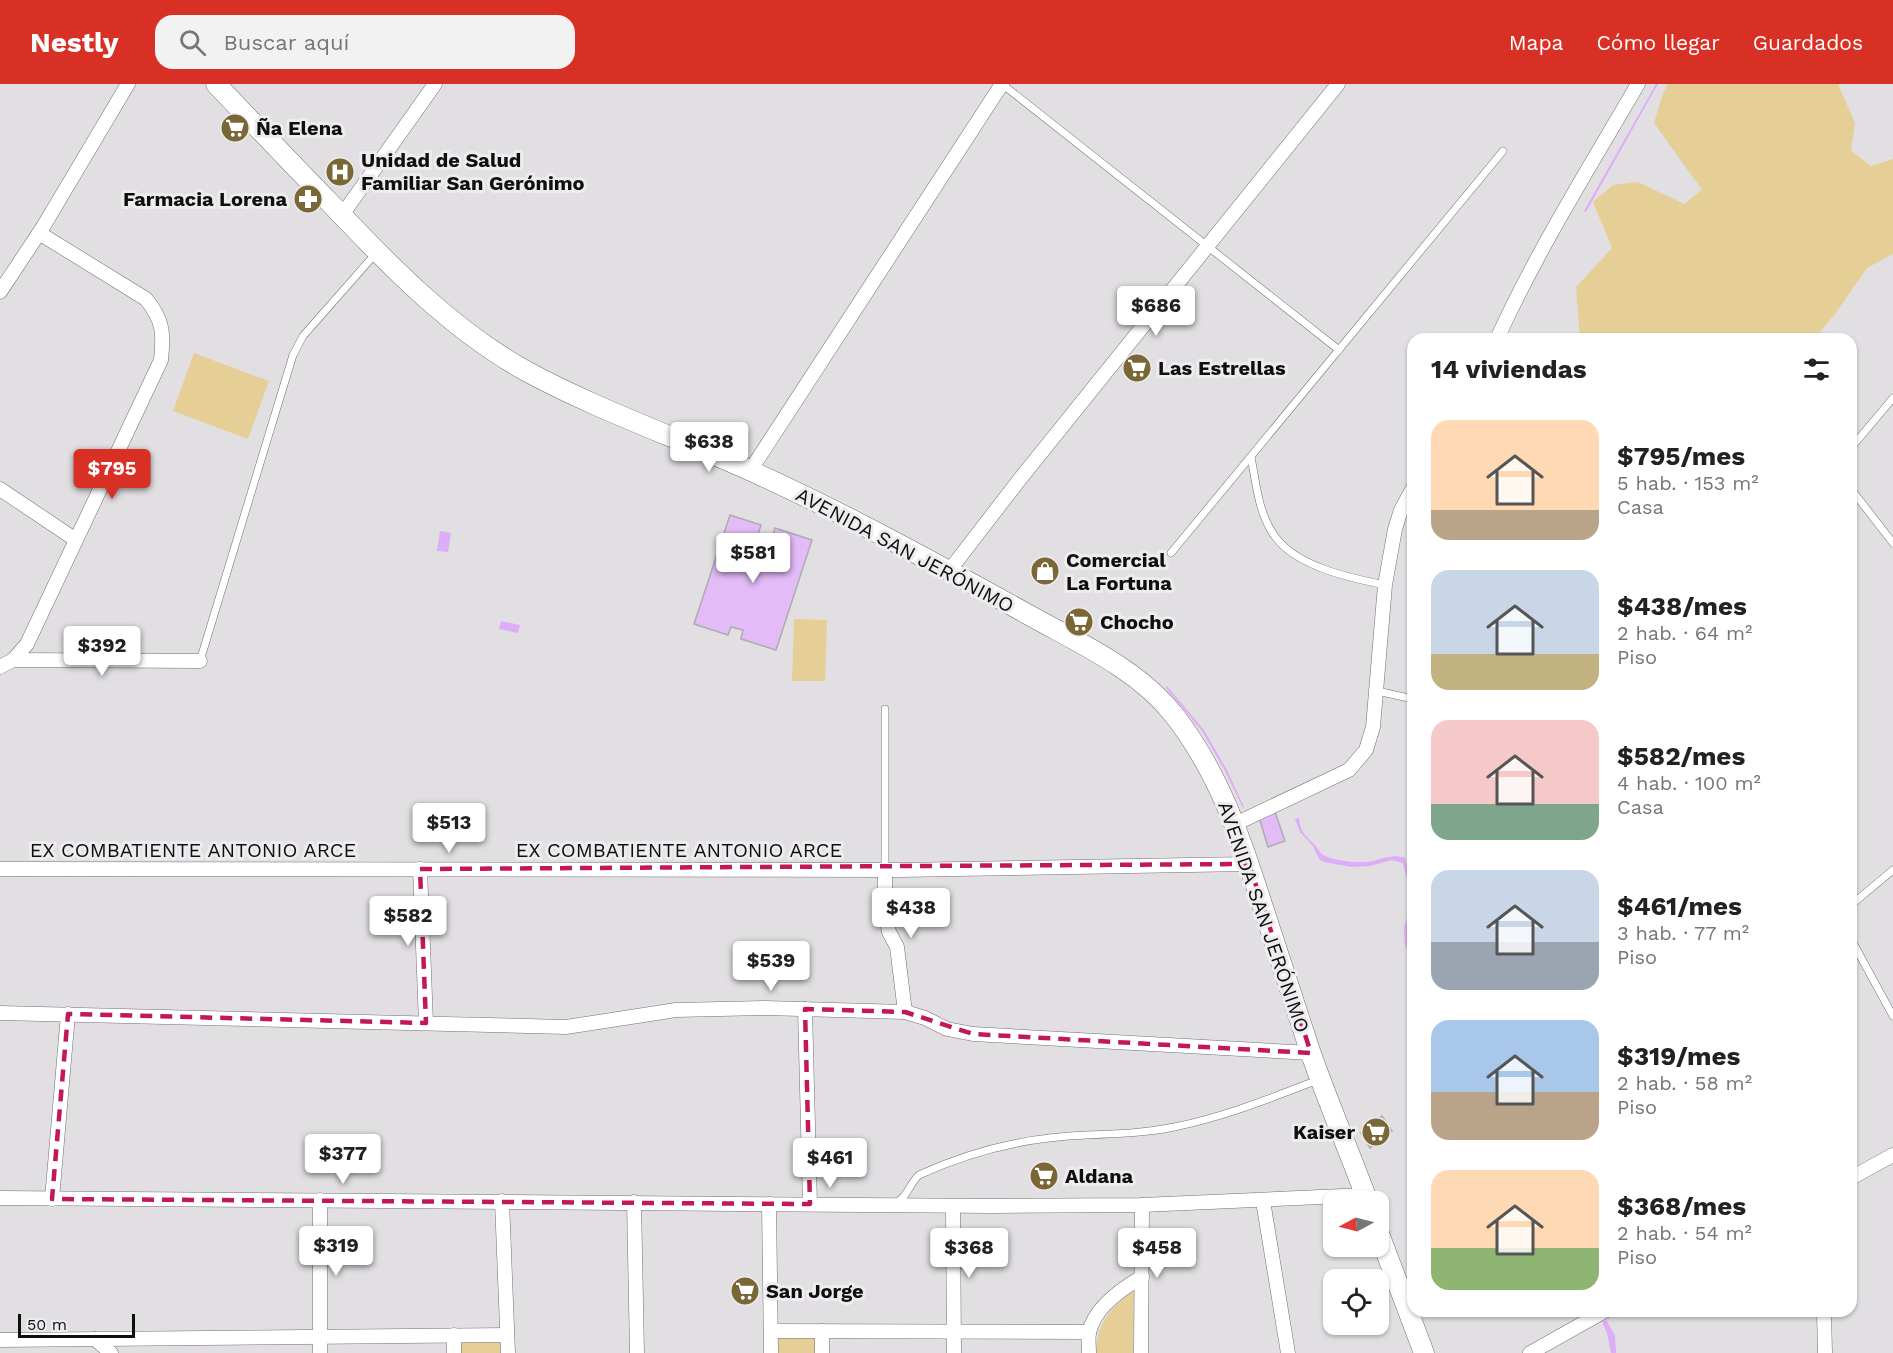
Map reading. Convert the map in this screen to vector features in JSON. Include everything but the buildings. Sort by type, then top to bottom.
[{"type":"street","points":[[0,292],[39,233],[128,84]]},
{"type":"street","name":"AVENIDA SAN JERÓNIMO","points":[[216,84],[377,252],[444,313],[482,343],[526,371],[850,518],[1093,651],[1153,692],[1171,711],[1194,742],[1235,824],[1311,1053],[1364,1191]]},
{"type":"street","points":[[342,215],[435,84]]},
{"type":"street","points":[[750,471],[1002,84]]},
{"type":"street","points":[[949,571],[1027,470],[1338,84]]},
{"type":"street","points":[[1500,333],[1542,249],[1638,84]]},
{"type":"street","points":[[0,667],[13,660],[27,644],[161,360],[163,342],[161,325],[146,299],[39,233]]},
{"type":"street","points":[[0,489],[76,540]]},
{"type":"street","points":[[1235,824],[1349,770],[1366,750],[1373,727],[1385,585],[1395,529],[1407,499]]},
{"type":"street","points":[[13,660],[200,661]]},
{"type":"street","name":"EX COMBATIENTE ANTONIO ARCE","points":[[0,869],[885,870],[1249,864]]},
{"type":"street","points":[[420,869],[426,1023]]},
{"type":"street","points":[[885,870],[885,911],[889,932],[897,946],[905,1012]]},
{"type":"street","points":[[0,1012],[566,1027],[676,1010],[805,1009],[905,1012],[925,1018],[946,1029],[973,1034],[1311,1053]]},
{"type":"street","points":[[805,1009],[810,1204]]},
{"type":"street","points":[[52,1199],[68,1014]]},
{"type":"street","points":[[1857,1175],[1893,1155]]},
{"type":"street","points":[[0,1198],[953,1206],[1142,1205],[1323,1199]]},
{"type":"street","points":[[320,1200],[320,1353]]},
{"type":"street","points":[[1263,1201],[1287,1353]]},
{"type":"street","points":[[502,1202],[508,1353]]},
{"type":"street","points":[[634,1202],[637,1353]]},
{"type":"street","points":[[769,1204],[771,1353]]},
{"type":"street","points":[[1142,1205],[1142,1353]]},
{"type":"street","points":[[953,1206],[954,1353]]},
{"type":"street","points":[[1388,1257],[1407,1308]]},
{"type":"street","points":[[1089,1353],[1089,1332],[1098,1314],[1123,1288],[1142,1277]]},
{"type":"street","points":[[1410,1317],[1424,1353]]},
{"type":"street","points":[[1530,1353],[1594,1317]]},
{"type":"street","points":[[1824,1317],[1825,1353]]},
{"type":"street","points":[[771,1331],[1089,1332]]},
{"type":"street","points":[[822,1331],[822,1353]]},
{"type":"street","points":[[454,1335],[454,1353]]},
{"type":"street","points":[[0,1340],[507,1335]]},
{"type":"street","points":[[95,1339],[111,1353]]},
{"type":"lane","points":[[1002,84],[1339,350]]},
{"type":"lane","points":[[1171,553],[1503,151]]},
{"type":"lane","points":[[200,661],[292,355],[303,336],[377,252]]},
{"type":"lane","points":[[1857,441],[1893,398]]},
{"type":"lane","points":[[1251,457],[1260,506],[1271,532],[1281,544],[1324,570],[1385,585]]},
{"type":"lane","points":[[1857,497],[1893,543]]},
{"type":"lane","points":[[1377,691],[1407,698]]},
{"type":"lane","points":[[885,709],[885,870]]},
{"type":"lane","points":[[1857,900],[1893,870]]},
{"type":"lane","points":[[1857,950],[1893,1016]]},
{"type":"lane","points":[[890,1205],[900,1201],[907,1194],[919,1175],[991,1149],[1012,1143],[1173,1128],[1250,1106],[1321,1078]]},
{"type":"highlighted area","points":[[1249,864],[1311,1053],[973,1034],[905,1012],[805,1009],[810,1204],[52,1199],[68,1014],[426,1023],[420,869]]},
{"type":"shaded area","points":[[1658,84],[1586,212],[1584,211]]},
{"type":"shaded area","points":[[1668,84],[1838,84],[1855,123],[1851,151],[1871,166],[1893,159],[1893,254],[1867,268],[1819,333],[1580,333],[1576,287],[1612,248],[1593,202],[1613,185],[1638,182],[1684,204],[1702,190],[1654,123]]},
{"type":"shaded area","points":[[194,353],[269,381],[248,439],[173,411]]},
{"type":"shaded area","points":[[440,531],[451,533],[448,552],[437,551]]},
{"type":"shaded area","points":[[794,619],[827,620],[825,681],[792,681]]},
{"type":"shaded area","points":[[501,621],[520,625],[518,633],[499,629]]},
{"type":"shaded area","points":[[1167,686],[1204,730],[1227,770],[1243,808],[1202,731],[1166,688]]},
{"type":"shaded area","points":[[1299,818],[1304,833],[1322,854],[1328,857],[1362,862],[1393,856],[1405,858],[1407,880],[1403,863],[1392,860],[1370,866],[1351,867],[1324,862],[1319,859],[1313,846],[1300,832],[1295,819]]},
{"type":"shaded area","points":[[1407,918],[1407,951],[1405,944],[1404,928]]},
{"type":"shaded area","points":[[1131,1292],[1134,1294],[1133,1353],[1096,1353],[1099,1334],[1106,1318]]},
{"type":"shaded area","points":[[1606,1320],[1615,1335],[1616,1353],[1611,1353],[1602,1322]]},
{"type":"shaded area","points":[[778,1338],[816,1338],[816,1353],[777,1353]]},
{"type":"shaded area","points":[[462,1342],[498,1342],[501,1343],[501,1353],[459,1353]]},
{"type":"place","name":"Ña Elena","points":[[235,128]]},
{"type":"place","name":"Unidad de Salud Familiar San Gerónimo","points":[[340,172]]},
{"type":"place","name":"Farmacia Lorena","points":[[308,199]]},
{"type":"place","name":"Las Estrellas","points":[[1137,368]]},
{"type":"place","name":"Comercial La Fortuna","points":[[1045,571]]},
{"type":"place","name":"Chocho","points":[[1079,622]]},
{"type":"place","name":"Kaiser","points":[[1376,1132]]},
{"type":"place","name":"Aldana","points":[[1044,1176]]},
{"type":"place","name":"San Jorge","points":[[745,1291]]}]
